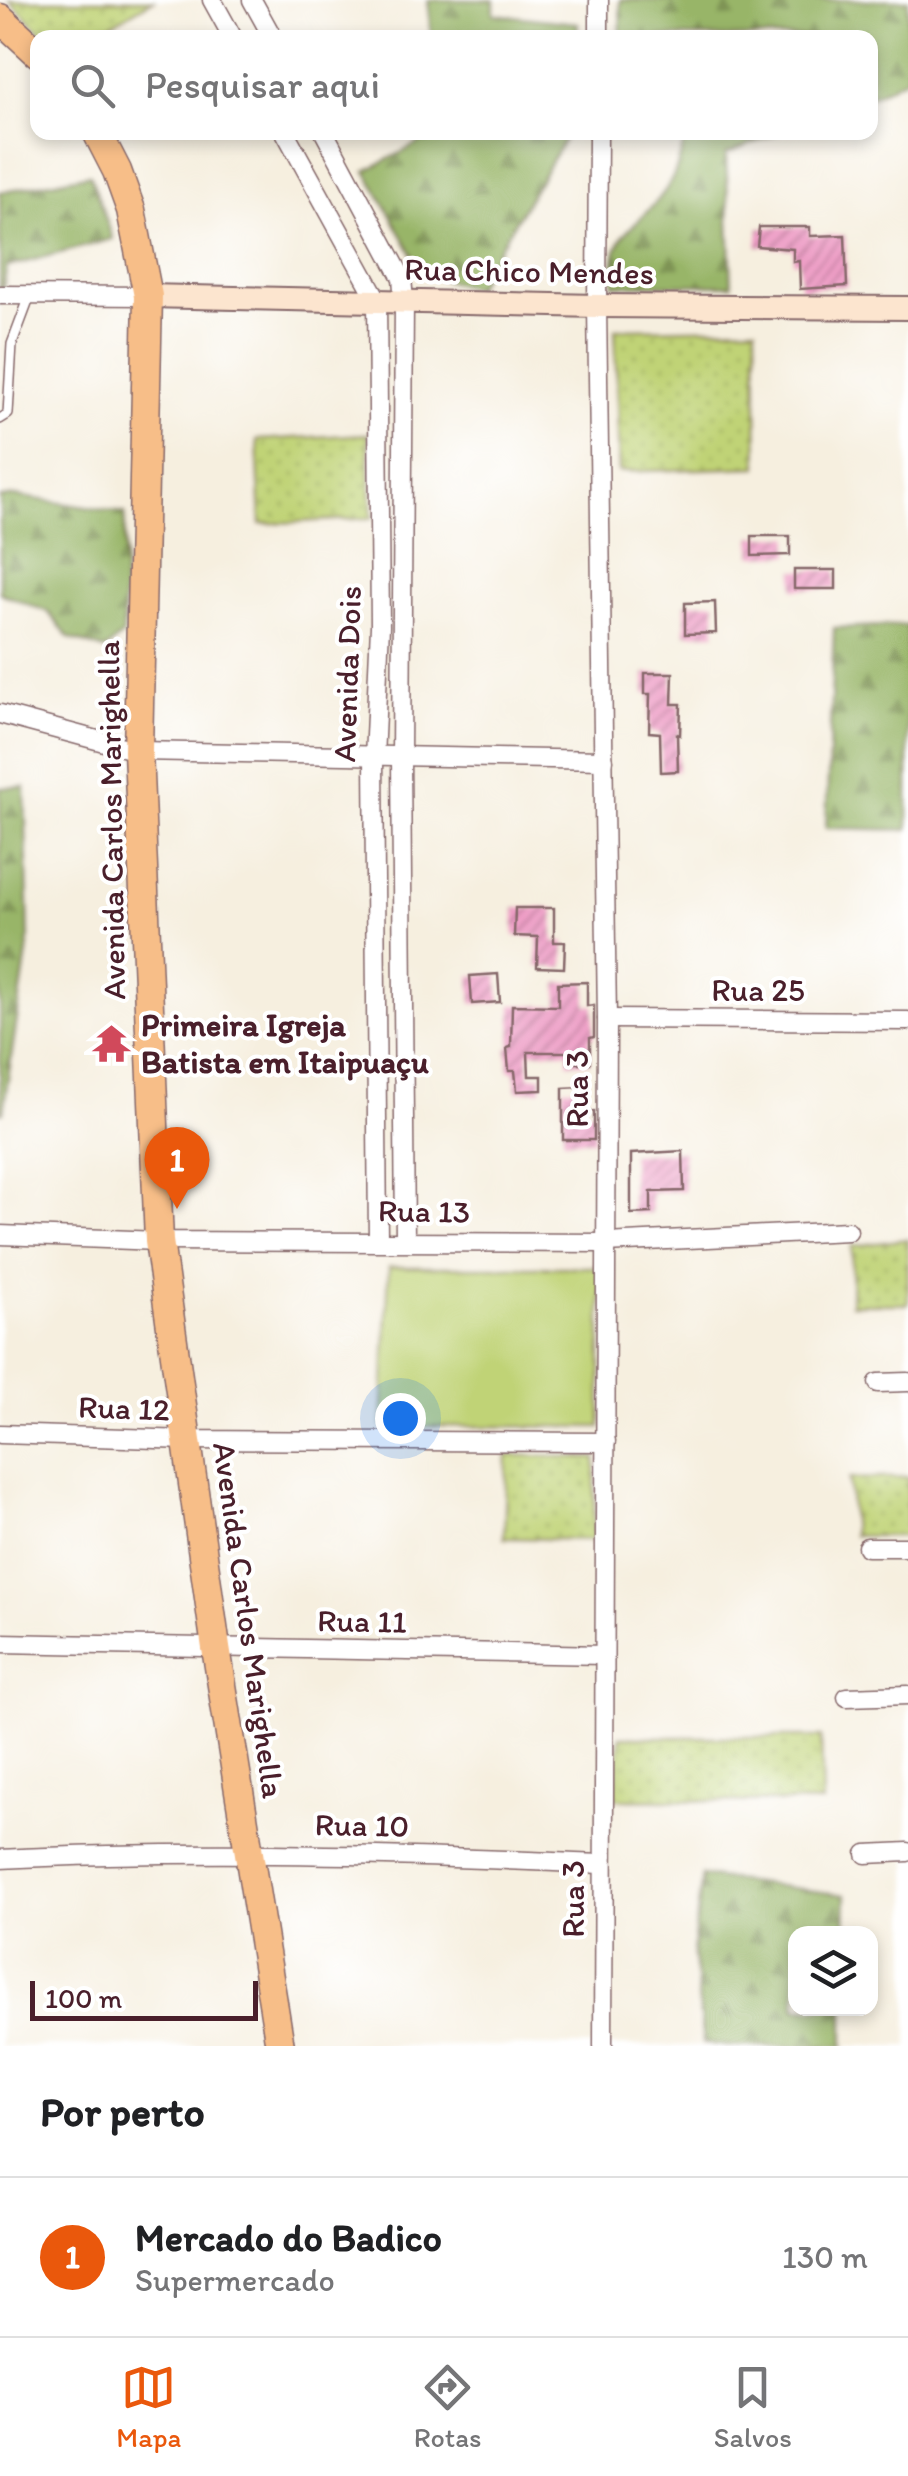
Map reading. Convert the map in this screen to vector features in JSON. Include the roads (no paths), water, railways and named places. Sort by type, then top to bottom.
[{"type":"main road","points":[[0,18],[30,46]]},
{"type":"main road","name":"Avenida Carlos Marighella","points":[[100,140],[131,210],[148,296],[138,751],[159,1240],[216,1648],[280,2046]]},
{"type":"main road","name":"Rua Chico Mendes","points":[[148,296],[908,308]]},
{"type":"street","points":[[212,0],[228,30]]},
{"type":"street","points":[[252,0],[268,30]]},
{"type":"street","points":[[598,30],[599,0]]},
{"type":"street","name":"Avenida Dois","points":[[289,140],[377,299],[380,626],[374,758],[378,1240]]},
{"type":"street","name":"Avenida Dois","points":[[328,140],[402,278],[404,301],[401,758],[405,1241]]},
{"type":"street","name":"Rua 3","points":[[598,140],[607,1019],[603,2046]]},
{"type":"street","points":[[0,295],[148,296]]},
{"type":"street","points":[[0,714],[138,751],[604,760]]},
{"type":"street","name":"Rua 25","points":[[607,1019],[908,1021]]},
{"type":"street","name":"Rua 13","points":[[0,1235],[606,1243],[848,1231]]},
{"type":"street","points":[[878,1384],[908,1382]]},
{"type":"street","name":"Rua 12","points":[[0,1434],[188,1440],[606,1442]]},
{"type":"street","points":[[866,1548],[908,1548]]},
{"type":"street","name":"Rua 11","points":[[0,1643],[604,1655]]},
{"type":"street","points":[[848,1696],[908,1695]]},
{"type":"street","name":"Rua 10","points":[[0,1858],[181,1852],[603,1864]]},
{"type":"street","points":[[866,1854],[908,1852]]},
{"type":"lane","points":[[0,419],[8,414],[12,344],[30,296]]},
{"type":"place","name":"Primeira Igreja Batista em Itaipuaçu","points":[[111,1043]]},
{"type":"place","name":"Mercado do Badico","points":[[177,1209]]}]
